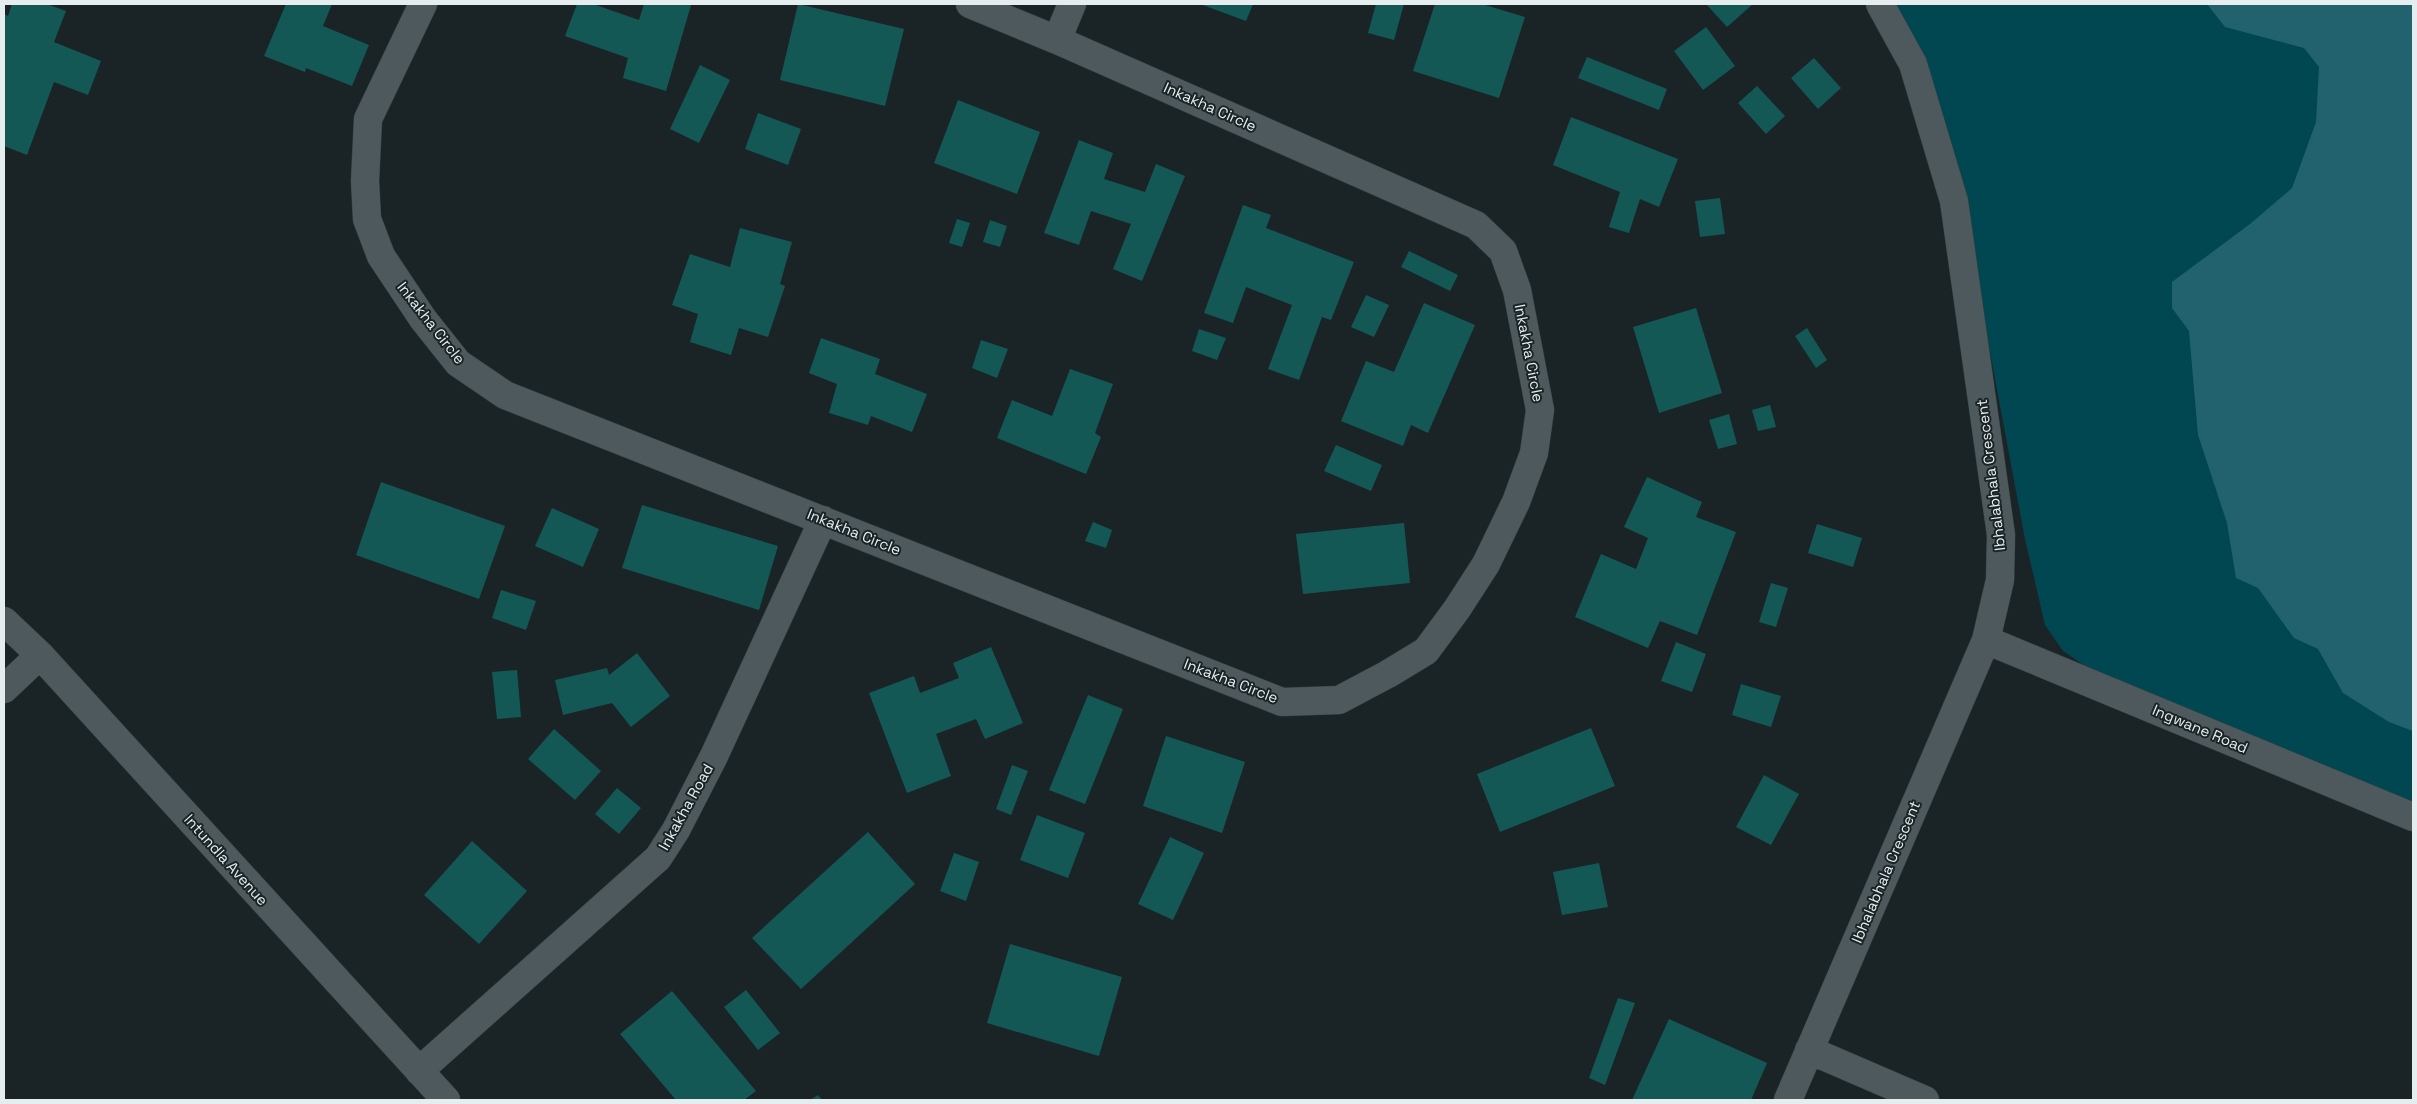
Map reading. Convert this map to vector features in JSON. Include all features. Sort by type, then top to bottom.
[{"type":"street","name":"Inkakha Circle","points":[[422,4],[368,119],[365,181],[367,219],[381,256],[424,319],[458,363],[505,395],[1282,702],[1339,700],[1426,651],[1462,602],[1486,564],[1534,453],[1540,410],[1517,290],[1504,251],[1476,225],[1057,40],[970,4]]},
{"type":"street","points":[[1057,40],[1072,4]]},
{"type":"street","name":"Ibhalabhala Crescent","points":[[1788,1100],[1986,640],[2000,580],[2001,535],[1954,201],[1914,64],[1880,4]]},
{"type":"street","name":"Inkakha Road","points":[[419,1071],[658,858],[676,830],[714,756],[823,520]]},
{"type":"street","name":"Intundla Avenue","points":[[4,621],[40,655],[446,1100]]},
{"type":"street","name":"Ingwane Road","points":[[1986,640],[2413,817]]},
{"type":"street","points":[[4,689],[40,655]]},
{"type":"street","points":[[1809,1050],[1925,1100]]},
{"type":"shaded area","points":[[1889,4],[2413,4],[2413,804],[2091,670],[2063,651],[2045,625],[2025,539],[1962,203]]},
{"type":"shaded area","points":[[2207,4],[2413,4],[2413,731],[2389,722],[2343,693],[2318,649],[2294,638],[2258,588],[2236,578],[2227,523],[2198,435],[2189,331],[2172,308],[2172,282],[2250,224],[2292,188],[2316,122],[2319,67],[2304,48],[2225,27]]},
{"type":"building","points":[[12,4],[47,4],[66,11],[54,42],[101,61],[88,95],[54,82],[27,155],[4,146],[4,14],[8,16]]},
{"type":"building","points":[[286,4],[332,4],[323,26],[369,45],[352,86],[306,68],[305,72],[264,56]]},
{"type":"building","points":[[577,4],[593,4],[639,20],[644,4],[691,5],[666,91],[623,78],[628,58],[565,36]]},
{"type":"building","points":[[798,4],[904,29],[885,106],[780,80]]},
{"type":"building","points":[[1200,4],[1253,4],[1246,21]]},
{"type":"building","points":[[1376,4],[1404,4],[1394,40],[1368,33]]},
{"type":"building","points":[[1435,4],[1482,4],[1525,17],[1499,98],[1413,71]]},
{"type":"building","points":[[1706,4],[1753,4],[1727,27]]},
{"type":"building","points":[[1706,27],[1735,66],[1703,90],[1674,51]]},
{"type":"building","points":[[1587,57],[1667,89],[1659,110],[1578,78]]},
{"type":"building","points":[[1814,58],[1841,88],[1818,109],[1791,78]]},
{"type":"building","points":[[700,65],[730,80],[699,143],[670,129]]},
{"type":"building","points":[[1757,86],[1785,116],[1766,134],[1738,103]]},
{"type":"building","points":[[958,100],[1040,132],[1017,194],[934,163]]},
{"type":"building","points":[[758,113],[801,129],[788,165],[745,149]]},
{"type":"building","points":[[1571,117],[1678,159],[1659,207],[1640,199],[1629,233],[1609,227],[1620,192],[1553,165]]},
{"type":"building","points":[[1079,140],[1113,153],[1104,179],[1145,192],[1156,164],[1185,176],[1142,281],[1113,269],[1131,224],[1091,211],[1079,245],[1044,233]]},
{"type":"building","points":[[1720,198],[1725,234],[1700,237],[1695,201]]},
{"type":"building","points":[[1243,205],[1271,215],[1266,228],[1354,262],[1331,320],[1322,317],[1299,380],[1268,369],[1292,305],[1246,287],[1233,323],[1204,313]]},
{"type":"building","points":[[957,219],[970,223],[962,247],[949,243]]},
{"type":"building","points":[[990,220],[1007,226],[1000,247],[983,242]]},
{"type":"building","points":[[740,228],[792,242],[780,284],[785,286],[768,337],[739,328],[731,355],[690,342],[698,314],[672,305],[690,254],[730,267]]},
{"type":"building","points":[[1409,251],[1458,275],[1450,291],[1401,267]]},
{"type":"building","points":[[1366,295],[1389,305],[1374,337],[1351,327]]},
{"type":"building","points":[[1424,303],[1475,325],[1428,433],[1411,425],[1403,446],[1341,421],[1366,361],[1394,372]]},
{"type":"building","points":[[1696,308],[1722,393],[1659,413],[1633,327]]},
{"type":"building","points":[[1807,328],[1827,360],[1816,368],[1795,336]]},
{"type":"building","points":[[1199,329],[1226,338],[1217,360],[1192,351]]},
{"type":"building","points":[[821,338],[880,359],[875,374],[927,394],[912,432],[871,416],[868,425],[829,413],[837,384],[809,373]]},
{"type":"building","points":[[981,340],[1008,349],[997,378],[972,368]]},
{"type":"building","points":[[1070,369],[1113,384],[1095,433],[1101,437],[1086,474],[997,438],[1012,400],[1052,416]]},
{"type":"building","points":[[1770,405],[1776,427],[1758,431],[1752,410]]},
{"type":"building","points":[[1729,414],[1737,444],[1718,449],[1709,420]]},
{"type":"building","points":[[1336,445],[1382,465],[1371,491],[1324,471]]},
{"type":"building","points":[[1647,477],[1702,502],[1696,517],[1736,532],[1697,635],[1660,621],[1648,648],[1575,617],[1601,554],[1636,569],[1648,538],[1624,527]]},
{"type":"building","points":[[381,482],[505,526],[479,599],[356,555]]},
{"type":"building","points":[[642,505],[778,546],[759,610],[622,568]]},
{"type":"building","points":[[552,508],[599,529],[583,567],[535,546]]},
{"type":"building","points":[[1093,522],[1112,530],[1106,548],[1085,541]]},
{"type":"building","points":[[1404,523],[1410,583],[1303,594],[1296,534]]},
{"type":"building","points":[[1817,524],[1862,538],[1853,567],[1808,553]]},
{"type":"building","points":[[1771,583],[1788,588],[1776,627],[1759,622]]},
{"type":"building","points":[[501,590],[536,601],[526,630],[492,618]]},
{"type":"building","points":[[1676,642],[1706,654],[1692,692],[1661,681]]},
{"type":"building","points":[[991,647],[1023,723],[985,739],[976,719],[936,734],[951,776],[907,793],[869,693],[914,676],[920,693],[959,678],[953,663]]},
{"type":"building","points":[[637,653],[670,696],[631,727],[612,703],[563,715],[555,680],[607,668],[609,675]]},
{"type":"building","points":[[517,670],[521,717],[497,719],[492,672]]},
{"type":"building","points":[[1741,684],[1781,696],[1771,727],[1732,715]]},
{"type":"building","points":[[1088,695],[1123,709],[1085,804],[1049,790]]},
{"type":"building","points":[[1591,728],[1615,786],[1500,832],[1477,774]]},
{"type":"building","points":[[554,729],[601,771],[575,800],[528,759]]},
{"type":"building","points":[[1166,736],[1245,762],[1222,833],[1143,806]]},
{"type":"building","points":[[1012,765],[1028,771],[1011,815],[996,809]]},
{"type":"building","points":[[1764,775],[1799,794],[1771,845],[1736,827]]},
{"type":"building","points":[[617,788],[641,808],[619,834],[595,814]]},
{"type":"building","points":[[1037,815],[1085,833],[1068,878],[1020,860]]},
{"type":"building","points":[[868,832],[915,884],[801,989],[752,938]]},
{"type":"building","points":[[1170,837],[1204,853],[1173,920],[1138,904]]},
{"type":"building","points":[[472,841],[527,891],[479,944],[424,895]]},
{"type":"building","points":[[954,853],[979,862],[966,901],[940,891]]},
{"type":"building","points":[[1599,863],[1608,907],[1562,915],[1553,872]]},
{"type":"building","points":[[1010,944],[1122,977],[1099,1056],[987,1023]]},
{"type":"building","points":[[746,990],[780,1033],[758,1050],[724,1007]]},
{"type":"building","points":[[672,991],[756,1091],[744,1100],[676,1100],[620,1034]]},
{"type":"building","points":[[1618,998],[1635,1003],[1605,1085],[1589,1078]]},
{"type":"building","points":[[1669,1019],[1767,1063],[1751,1100],[1632,1100]]},
{"type":"building","points":[[818,1095],[822,1100],[810,1100]]}]
